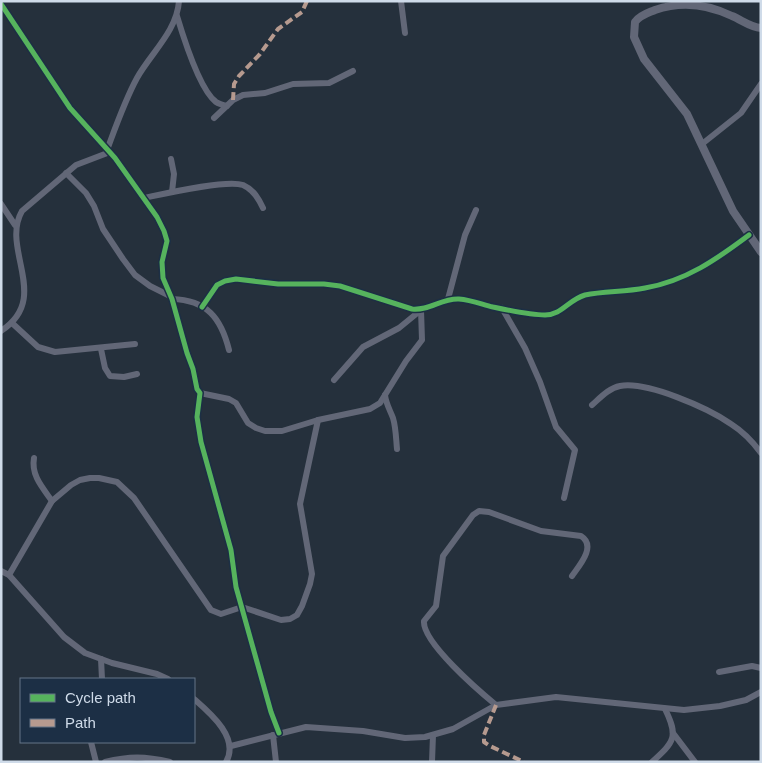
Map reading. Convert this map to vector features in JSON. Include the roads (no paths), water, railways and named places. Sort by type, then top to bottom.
[{"type":"street","points":[[1,331],[12,323],[18,315],[24,292],[24,280],[15,242],[16,219],[22,211],[76,165],[109,151],[137,78],[169,31],[177,16],[179,1]]},
{"type":"street","points":[[401,1],[405,33]]},
{"type":"street","points":[[670,1],[715,9],[752,26],[761,28]]},
{"type":"street","points":[[684,3],[661,8],[638,18],[634,26],[634,37],[644,59],[687,114],[733,211],[761,252]]},
{"type":"street","points":[[1,4],[70,108],[109,151],[157,216],[164,231],[167,241],[162,262],[163,278],[171,297],[200,393],[197,417],[201,442],[231,550],[236,587],[271,712],[276,734],[276,762]]},
{"type":"street","points":[[177,16],[188,52],[208,92],[215,101],[227,106]]},
{"type":"street","points":[[214,118],[237,97],[265,93],[293,84],[328,83],[352,71]]},
{"type":"street","points":[[702,144],[741,113],[761,84]]},
{"type":"street","points":[[171,159],[174,174],[172,192]]},
{"type":"street","points":[[66,173],[86,192],[104,229],[135,275],[150,286],[171,297],[188,300],[202,307],[218,319],[229,350]]},
{"type":"street","points":[[144,198],[224,184],[242,184],[260,199],[263,208]]},
{"type":"street","points":[[1,204],[15,225]]},
{"type":"street","points":[[448,299],[465,235],[476,210]]},
{"type":"street","points":[[334,380],[362,347],[399,328],[421,310],[448,299],[459,299],[550,315],[560,312],[571,300],[585,295],[665,284],[699,270],[722,256],[749,235]]},
{"type":"street","points":[[202,307],[217,285],[236,279],[278,284],[340,286],[375,296],[406,308],[421,310]]},
{"type":"street","points":[[502,308],[540,382],[556,427],[574,448],[575,456],[564,498]]},
{"type":"street","points":[[200,393],[229,399],[236,403],[248,423],[265,431],[282,431],[318,420],[370,409],[380,403],[406,361],[422,340],[421,310]]},
{"type":"street","points":[[12,323],[44,350],[55,352],[101,349],[135,344]]},
{"type":"street","points":[[101,349],[105,368],[110,376],[124,377],[137,374]]},
{"type":"street","points":[[592,405],[607,392],[621,386],[643,388],[670,395],[710,412],[731,424],[761,453]]},
{"type":"street","points":[[385,395],[386,403],[395,425],[397,450]]},
{"type":"street","points":[[9,575],[52,501],[71,485],[85,478],[99,478],[117,482],[134,498],[211,610],[221,614],[242,607],[281,620],[290,619],[297,615],[302,606],[312,574],[300,511],[301,497],[318,420]]},
{"type":"street","points":[[34,458],[33,471],[36,479],[52,501]]},
{"type":"street","points":[[496,704],[472,686],[434,644],[425,629],[424,621],[434,611],[438,601],[440,570],[445,552],[473,515],[479,511],[489,512],[541,531],[584,538],[587,542],[587,553],[572,576]]},
{"type":"street","points":[[1,571],[9,575],[64,637],[85,653],[166,678]]},
{"type":"street","points":[[101,659],[102,678]]},
{"type":"street","points":[[719,672],[752,666],[761,668]]},
{"type":"street","points":[[231,746],[276,734],[314,727],[363,731],[405,738],[433,736],[453,729],[496,704],[556,697],[684,710],[720,706],[746,700],[761,692]]},
{"type":"street","points":[[195,700],[216,720],[224,731],[231,746],[226,762]]},
{"type":"street","points":[[652,762],[668,745],[673,733],[672,723],[664,709]]},
{"type":"street","points":[[673,733],[695,762]]},
{"type":"street","points":[[432,762],[433,736]]},
{"type":"street","points":[[91,743],[96,762]]},
{"type":"street","points":[[105,762],[124,757],[148,757],[170,762]]}]
